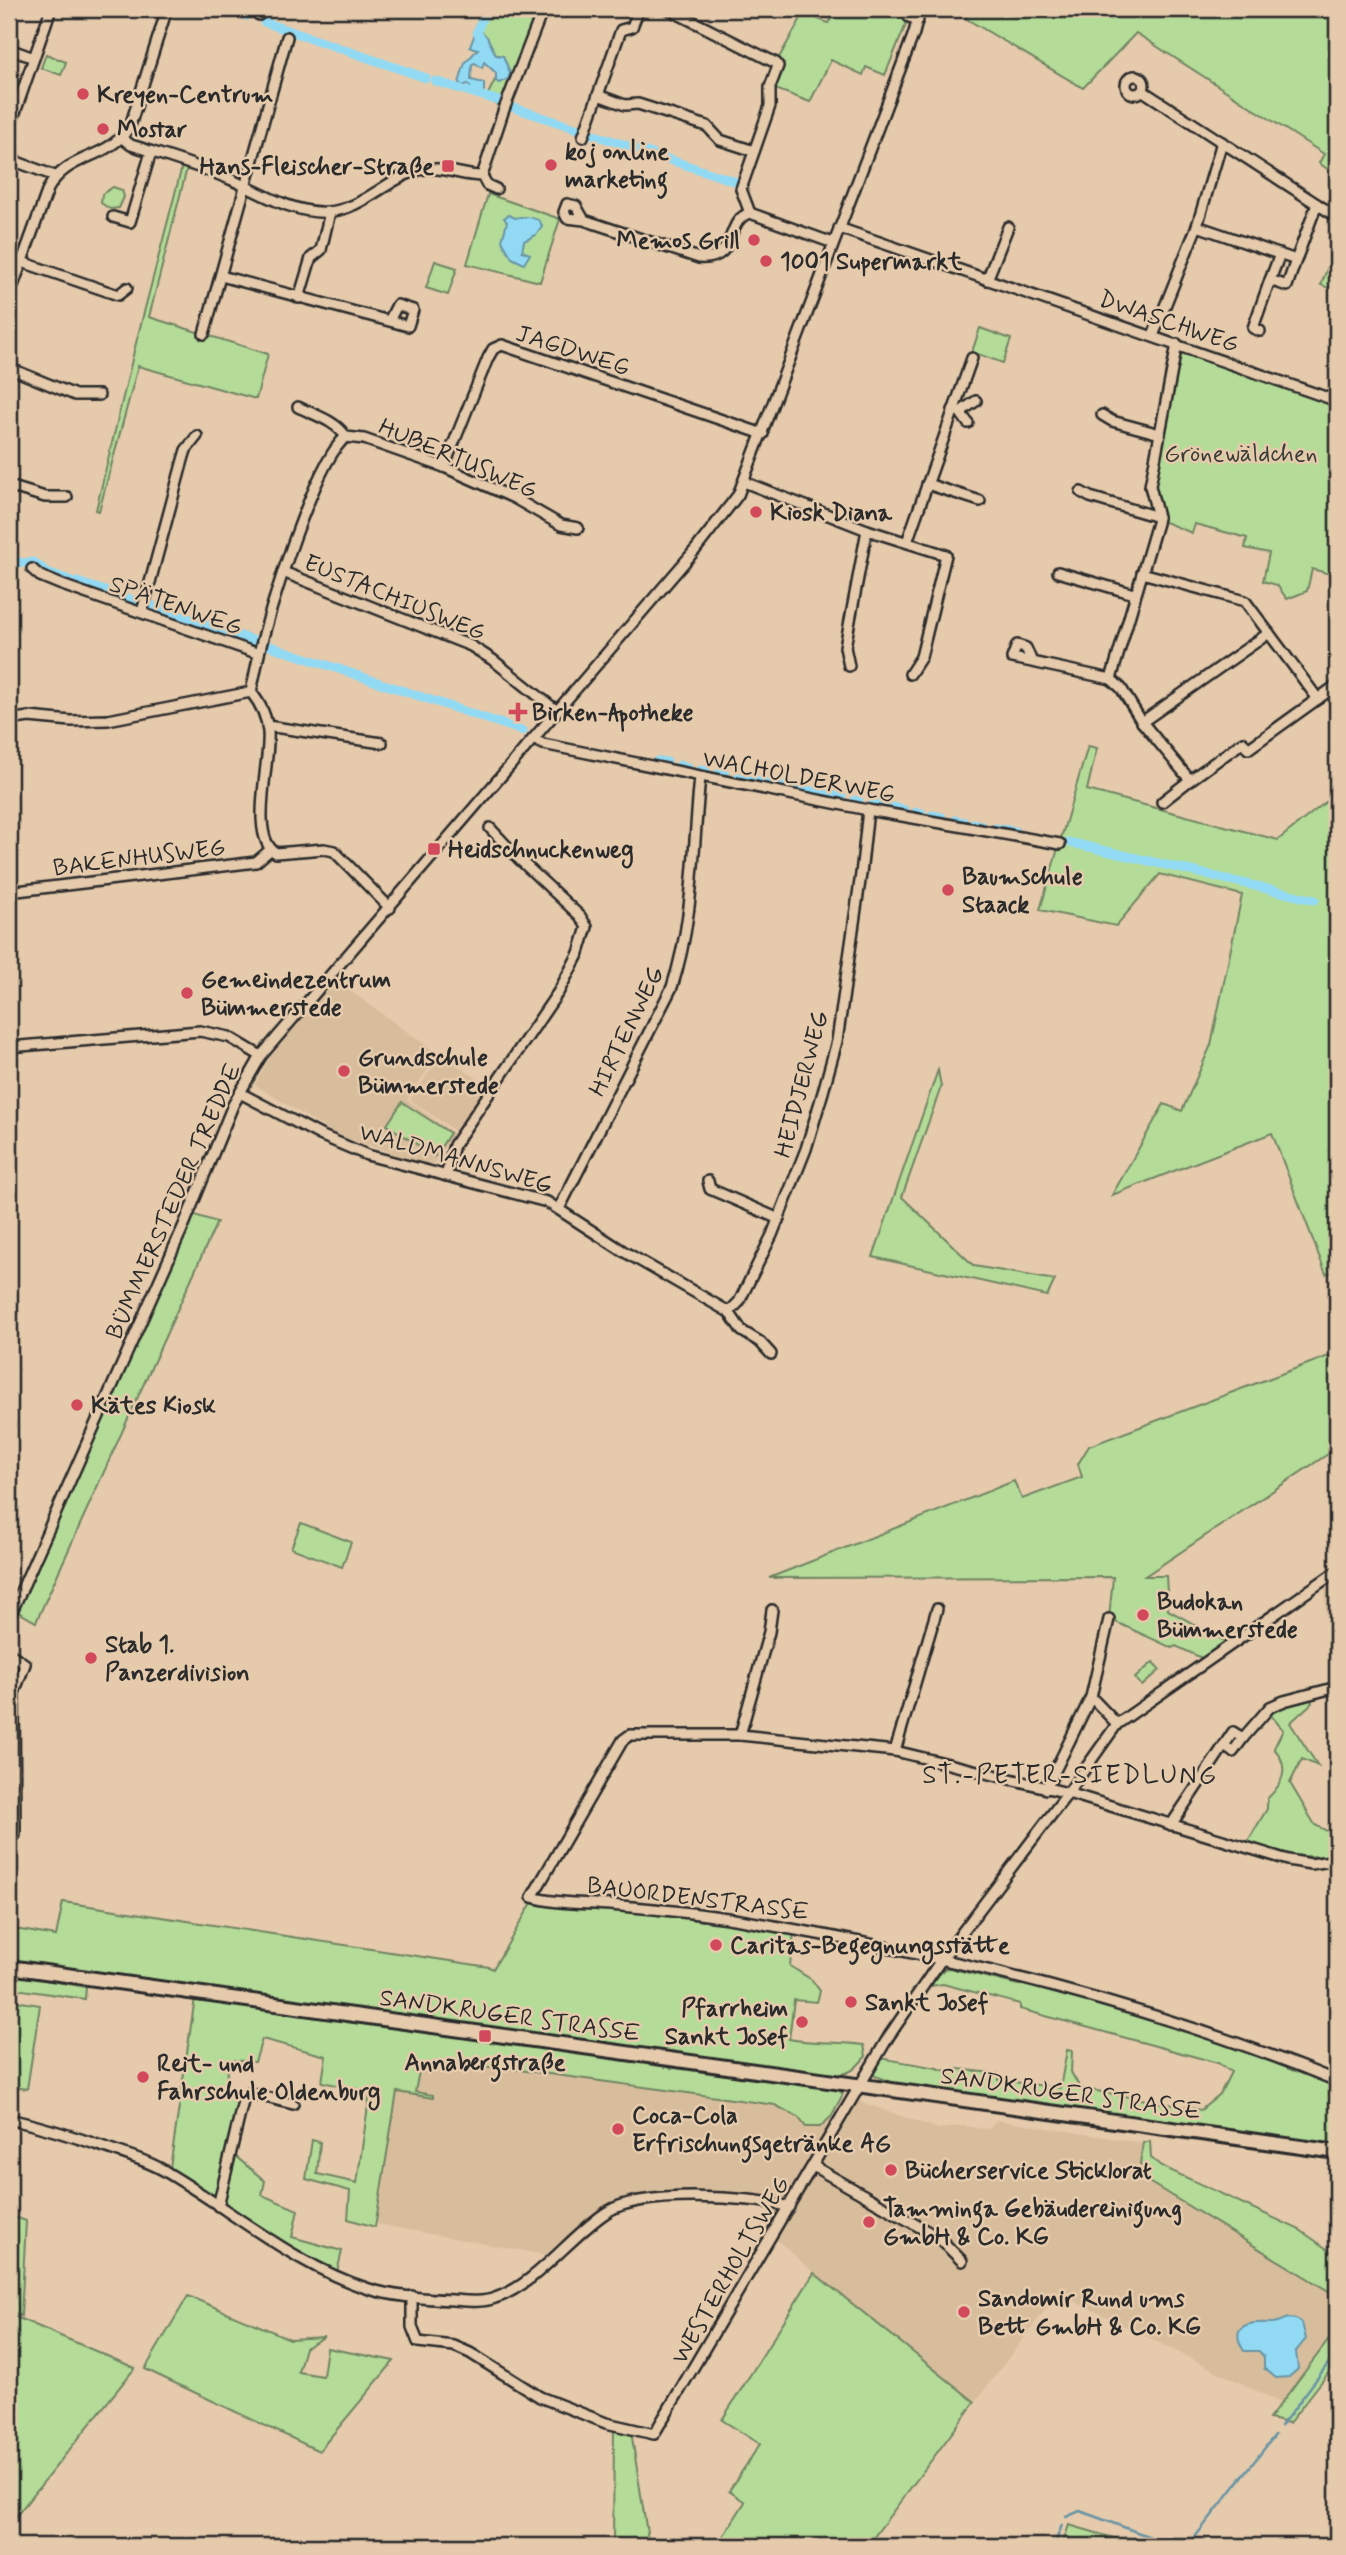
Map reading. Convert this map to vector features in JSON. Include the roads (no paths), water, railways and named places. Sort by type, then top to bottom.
[{"type":"street","points":[[9,130],[51,9]]},
{"type":"street","points":[[9,297],[55,176],[65,167],[111,148],[130,126],[167,9]]},
{"type":"street","points":[[496,189],[487,185],[482,176],[503,112],[543,9]]},
{"type":"street","points":[[583,137],[621,30],[632,27],[639,9]]},
{"type":"street","points":[[668,9],[778,66],[770,87],[770,106],[741,189],[750,213]]},
{"type":"street","points":[[905,9],[909,16],[918,20]]},
{"type":"street","name":"BÜMMERSTEDER TREDDE","points":[[9,1618],[240,1093],[261,1056],[722,517],[744,482],[920,9]]},
{"type":"street","points":[[204,334],[287,37]]},
{"type":"street","points":[[9,49],[34,58]]},
{"type":"street","points":[[1143,91],[1337,217]]},
{"type":"street","points":[[598,95],[625,105],[638,104],[707,126],[720,140],[754,151]]},
{"type":"street","points":[[122,138],[131,145],[232,180],[296,207],[330,212],[354,205],[421,169],[441,169],[468,176],[482,176]]},
{"type":"street","points":[[1153,336],[1196,226],[1222,142]]},
{"type":"street","points":[[113,217],[130,222],[151,152]]},
{"type":"street","points":[[9,159],[55,176]]},
{"type":"street","points":[[1270,280],[1287,286],[1317,204]]},
{"type":"street","points":[[299,298],[311,258],[321,250],[330,212]]},
{"type":"street","points":[[584,220],[678,253],[707,259],[719,256],[741,218],[750,213],[833,243]]},
{"type":"street","points":[[1196,226],[1296,260]]},
{"type":"street","points":[[987,280],[1008,227]]},
{"type":"street","name":"DWASCHWEG","points":[[839,228],[1337,401]]},
{"type":"street","points":[[1260,331],[1252,328],[1280,254]]},
{"type":"street","points":[[22,262],[118,295],[127,288]]},
{"type":"street","points":[[221,276],[389,321]]},
{"type":"street","points":[[1111,679],[1158,517],[1150,486],[1177,344]]},
{"type":"street","name":"JAGDWEG","points":[[444,467],[488,358],[493,349],[502,345],[763,434]]},
{"type":"street","points":[[907,542],[957,411],[972,358]]},
{"type":"street","points":[[9,368],[75,395],[99,395]]},
{"type":"street","points":[[957,411],[976,401]]},
{"type":"street","points":[[298,407],[329,421],[342,430],[346,437]]},
{"type":"street","points":[[957,411],[968,423]]},
{"type":"street","points":[[1102,415],[1112,421],[1160,434]]},
{"type":"street","points":[[142,612],[186,450],[197,436]]},
{"type":"street","name":"HUBERTUSWEG","points":[[259,654],[283,572],[332,451],[346,437],[364,439],[444,467],[514,498],[561,525],[578,528]]},
{"type":"street","points":[[744,482],[867,530],[946,555],[921,657],[910,674]]},
{"type":"street","points":[[927,484],[980,501]]},
{"type":"street","points":[[9,486],[45,497],[67,497]]},
{"type":"street","points":[[1082,492],[1090,497],[1158,517]]},
{"type":"street","points":[[849,666],[845,647],[867,530]]},
{"type":"street","name":"SPÄTENWEG","points":[[32,569],[40,576],[62,585],[259,654],[251,692]]},
{"type":"street","name":"EUSTACHIUSWEG","points":[[283,572],[471,646],[557,711]]},
{"type":"street","points":[[1059,572],[1134,594]]},
{"type":"street","points":[[1142,573],[1245,601],[1318,699]]},
{"type":"street","points":[[1142,722],[1269,633]]},
{"type":"street","points":[[1032,662],[1111,679],[1121,688],[1142,722],[1190,780]]},
{"type":"street","points":[[1162,802],[1242,742],[1248,749],[1337,685]]},
{"type":"street","points":[[9,720],[29,717],[71,721],[108,720],[251,692],[267,726],[269,741],[262,828],[265,844],[276,853],[324,849],[334,851],[390,908]]},
{"type":"street","points":[[267,726],[382,743]]},
{"type":"street","name":"WACHOLDERWEG","points":[[533,739],[542,744],[868,810],[1060,844]]},
{"type":"street","name":"HIRTENWEG","points":[[559,1209],[672,987],[685,935],[700,776]]},
{"type":"street","name":"HEIDJERWEG","points":[[729,1312],[739,1302],[779,1219],[806,1149],[837,1041],[868,810]]},
{"type":"street","points":[[446,1176],[454,1145],[559,991],[579,953],[587,927],[580,916],[490,828]]},
{"type":"street","name":"BAKENHUSWEG","points":[[9,892],[256,862],[270,850]]},
{"type":"street","points":[[9,1047],[200,1031],[229,1037],[261,1056]]},
{"type":"street","name":"WALDMANNSWEG","points":[[240,1093],[348,1148],[384,1160],[533,1197],[559,1209],[623,1251],[729,1312],[743,1331],[760,1342],[771,1354]]},
{"type":"street","points":[[708,1181],[710,1189],[779,1219]]},
{"type":"street","name":"WESTERHOLTSWEG","points":[[412,2296],[412,2327],[418,2342],[462,2350],[487,2361],[540,2397],[606,2423],[654,2434],[889,2036],[941,1960],[1117,1724],[1337,1571]]},
{"type":"street","points":[[895,1751],[937,1609]]},
{"type":"street","points":[[772,1610],[769,1632],[740,1735],[895,1751],[1068,1793],[1288,1860],[1311,1864],[1337,1860]]},
{"type":"street","points":[[1046,1789],[1091,1697],[1109,1619]]},
{"type":"street","points":[[9,1653],[25,1664],[14,1693],[15,1835]]},
{"type":"street","points":[[1171,1825],[1233,1732],[1243,1738],[1270,1707],[1337,1687]]},
{"type":"street","points":[[1091,1697],[1117,1724]]},
{"type":"street","name":"BAUORDENSTRASSE","points":[[740,1735],[630,1735],[623,1740],[532,1897],[651,1908],[854,1940],[1140,2011],[1235,2042],[1337,2081]]},
{"type":"street","name":"SANDKRUGER STRASSE","points":[[9,1967],[1337,2152]]},
{"type":"street","points":[[218,2206],[246,2095],[240,2084]]},
{"type":"street","points":[[246,2095],[250,2093],[293,2104]]},
{"type":"street","points":[[9,2119],[49,2128],[142,2161],[167,2172],[288,2250],[341,2279],[372,2290],[412,2296],[478,2301],[503,2295],[525,2281],[609,2211],[628,2202],[647,2198],[715,2199],[778,2203],[789,2207]]},
{"type":"street","points":[[813,2166],[939,2238],[962,2262]]},
{"type":"water","points":[[477,28],[487,37],[496,55],[503,56],[510,73],[508,79],[499,83],[496,81],[496,73],[484,62],[482,68],[472,64],[471,80],[484,83],[484,91],[480,94],[474,93],[468,84],[462,86],[459,83],[465,63],[478,49],[470,47]]},
{"type":"water","points":[[509,215],[540,221],[542,227],[536,235],[524,241],[522,251],[530,254],[524,264],[512,258],[502,241],[507,222],[504,218]]},
{"type":"water","points":[[1288,2318],[1302,2323],[1306,2339],[1296,2351],[1298,2369],[1289,2377],[1276,2378],[1264,2368],[1264,2357],[1259,2351],[1244,2351],[1238,2335],[1244,2326],[1249,2324],[1274,2323]]},
{"type":"waterway","points":[[226,9],[247,16]]},
{"type":"waterway","points":[[482,39],[477,32],[486,9]]},
{"type":"waterway","points":[[264,22],[426,78]]},
{"type":"waterway","points":[[435,81],[499,101]]},
{"type":"waterway","points":[[512,107],[578,129]]},
{"type":"waterway","points":[[592,134],[734,181]]},
{"type":"waterway","points":[[9,558],[21,563],[33,562],[47,572],[69,580]]},
{"type":"waterway","points":[[77,582],[136,601]]},
{"type":"waterway","points":[[150,605],[258,642]]},
{"type":"waterway","points":[[267,645],[523,731]]},
{"type":"waterway","points":[[657,761],[667,762]]},
{"type":"waterway","points":[[680,765],[688,767]]},
{"type":"waterway","points":[[701,769],[706,770]]},
{"type":"waterway","points":[[719,773],[725,774]]},
{"type":"waterway","points":[[738,777],[842,797]]},
{"type":"waterway","points":[[855,800],[859,801]]},
{"type":"waterway","points":[[873,803],[884,805]]},
{"type":"waterway","points":[[894,807],[905,810]]},
{"type":"waterway","points":[[916,812],[922,813]]},
{"type":"waterway","points":[[932,815],[942,817]]},
{"type":"waterway","points":[[955,820],[964,822]]},
{"type":"waterway","points":[[973,823],[981,825]]},
{"type":"waterway","points":[[995,828],[1015,831]]},
{"type":"waterway","points":[[1068,842],[1315,900]]},
{"type":"waterway","points":[[1281,2426],[1337,2352]]},
{"type":"waterway","points":[[1188,2546],[1275,2435]]},
{"type":"waterway","points":[[1066,2517],[1080,2511],[1172,2545]]},
{"type":"waterway","points":[[1054,2546],[1062,2525]]},
{"type":"place","name":"Kreyen-Centrum","points":[[83,94]]},
{"type":"place","name":"Mostar","points":[[103,129]]},
{"type":"place","name":"koj online marketing","points":[[551,165]]},
{"type":"place","name":"Hans-Fleischer-Straße","points":[[448,166]]},
{"type":"place","name":"Memos Grill","points":[[754,240]]},
{"type":"place","name":"1001 Supermarkt","points":[[766,261]]},
{"type":"place","name":"Kiosk Diana","points":[[756,512]]},
{"type":"place","name":"Birken-Apotheke","points":[[518,712]]},
{"type":"place","name":"Heidschnuckenweg","points":[[434,849]]},
{"type":"place","name":"Baumschule Staack","points":[[948,890]]},
{"type":"place","name":"Gemeindezentrum Bümmerstede","points":[[187,993]]},
{"type":"place","name":"Grundschule Bümmerstede","points":[[344,1071]]},
{"type":"place","name":"Kätes Kiosk","points":[[77,1405]]},
{"type":"place","name":"Budokan Bümmerstede","points":[[1143,1615]]},
{"type":"place","name":"Stab 1. Panzerdivision","points":[[91,1658]]},
{"type":"place","name":"Caritas-Begegnungsstätte","points":[[716,1945]]},
{"type":"place","name":"Sankt Josef","points":[[851,2002]]},
{"type":"place","name":"Pfarrheim Sankt Josef","points":[[802,2022]]},
{"type":"place","name":"Annabergstraße","points":[[485,2036]]},
{"type":"place","name":"Reit- und Fahrschule Oldenburg","points":[[143,2077]]},
{"type":"place","name":"Coca-Cola Erfrischungsgetränke AG","points":[[618,2129]]},
{"type":"place","name":"Bücherservice Sticklorat","points":[[891,2170]]},
{"type":"place","name":"Tamminga Gebäudereinigung GmbH & Co. KG","points":[[869,2222]]},
{"type":"place","name":"Sandomir Rund ums Bett GmbH & Co. KG","points":[[964,2312]]},
{"type":"district","name":"ST.-PETER-SIEDLUNG","points":[[1070,1774]]},
{"type":"park label","name":"Grönewäldchen","points":[[1241,453]]}]
